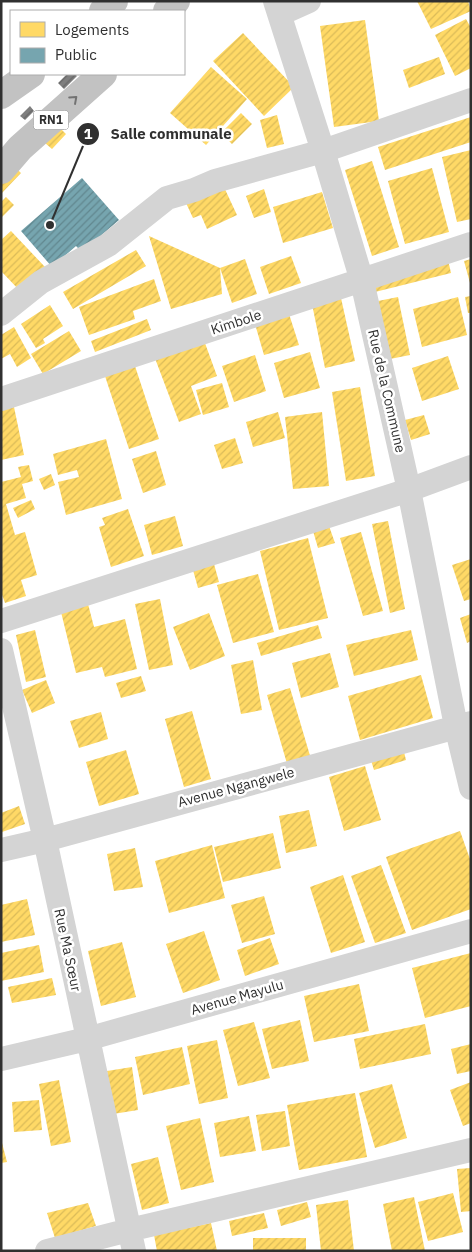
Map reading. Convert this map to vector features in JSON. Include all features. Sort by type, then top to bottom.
[{"type":"highway","points":[[104,10],[114,1]]},
{"type":"highway","points":[[1,95],[30,75]]},
{"type":"highway","name":"RN1","points":[[1,170],[20,148],[102,75]]},
{"type":"street","points":[[278,8],[310,1]]},
{"type":"street","name":"Rue de la Commune","points":[[278,8],[362,281],[463,725],[471,788]]},
{"type":"street","points":[[1,314],[40,282],[108,245],[167,198],[215,181],[323,151],[471,100]]},
{"type":"street","name":"Kimbole","points":[[1,399],[471,244]]},
{"type":"street","points":[[1,621],[409,490],[471,467]]},
{"type":"street","name":"Rue Ma Sœur","points":[[1,650],[45,840],[131,1240]]},
{"type":"street","name":"Avenue Ngangwele","points":[[1,850],[45,840],[463,725]]},
{"type":"street","name":"Avenue Mayulu","points":[[1,1059],[87,1039],[471,931]]},
{"type":"street","points":[[48,1251],[131,1240],[471,1150]]},
{"type":"building: Logements","points":[[417,1],[468,1],[471,11],[431,29]]},
{"type":"building: Logements","points":[[466,19],[471,28],[471,68],[455,76],[435,35]]},
{"type":"building: Logements","points":[[365,20],[379,121],[334,127],[320,26]]},
{"type":"building: Logements","points":[[243,33],[294,87],[264,116],[213,61]]},
{"type":"building: Logements","points":[[439,57],[445,74],[409,88],[403,70]]},
{"type":"building: Logements","points":[[211,67],[247,99],[206,145],[170,113]]},
{"type":"building: Logements","points":[[241,113],[252,124],[232,144],[221,133]]},
{"type":"building: Logements","points":[[277,115],[284,144],[267,148],[260,120]]},
{"type":"building: Logements","points":[[471,117],[471,142],[385,170],[378,147]]},
{"type":"building: Logements","points":[[60,128],[66,134],[52,149],[45,143]]},
{"type":"building: Logements","points":[[471,150],[471,219],[457,222],[442,157]]},
{"type":"building: Logements","points":[[372,161],[399,247],[372,256],[345,170]]},
{"type":"building: Logements","points":[[14,166],[21,173],[1,194],[1,179]]},
{"type":"building: Logements","points":[[432,168],[449,232],[405,244],[388,181]]},
{"type":"building: Logements","points":[[223,185],[237,215],[207,229],[201,215],[193,218],[186,203]]},
{"type":"building: Logements","points":[[264,189],[271,212],[254,218],[246,196]]},
{"type":"building: Logements","points":[[322,192],[333,228],[283,243],[273,207]]},
{"type":"building: Logements","points":[[6,197],[14,205],[1,218],[1,202]]},
{"type":"building: Logements","points":[[11,231],[45,267],[20,291],[1,271],[1,240]]},
{"type":"building: Logements","points":[[149,236],[220,268],[222,294],[171,309]]},
{"type":"building: Logements","points":[[136,250],[146,266],[73,309],[63,292]]},
{"type":"building: Logements","points":[[291,256],[301,283],[269,294],[260,267]]},
{"type":"building: Logements","points":[[245,259],[257,294],[232,303],[220,268]]},
{"type":"building: Logements","points":[[471,259],[471,282],[470,283],[464,261]]},
{"type":"building: Logements","points":[[448,260],[451,273],[375,292],[372,279]]},
{"type":"building: Logements","points":[[154,279],[161,301],[133,311],[135,319],[89,335],[79,307]]},
{"type":"building: Logements","points":[[471,296],[471,313],[468,313],[465,297]]},
{"type":"building: Logements","points":[[398,297],[410,355],[390,359],[378,301]]},
{"type":"building: Logements","points":[[458,297],[467,335],[422,347],[413,309]]},
{"type":"building: Logements","points":[[341,298],[355,361],[325,368],[312,304]]},
{"type":"building: Logements","points":[[50,305],[63,326],[43,339],[45,343],[36,348],[21,324]]},
{"type":"building: Logements","points":[[289,314],[299,345],[264,355],[255,324]]},
{"type":"building: Logements","points":[[147,319],[151,330],[95,352],[91,341]]},
{"type":"building: Logements","points":[[14,327],[31,358],[17,367],[10,354],[1,359],[1,335]]},
{"type":"building: Logements","points":[[69,331],[81,351],[43,374],[31,354]]},
{"type":"building: Logements","points":[[202,335],[217,376],[191,386],[201,414],[179,422],[153,353]]},
{"type":"building: Logements","points":[[310,352],[320,388],[284,398],[274,363]]},
{"type":"building: Logements","points":[[255,355],[266,391],[234,402],[222,366]]},
{"type":"building: Logements","points":[[448,356],[459,389],[422,401],[412,368]]},
{"type":"building: Logements","points":[[134,363],[159,439],[129,449],[104,373]]},
{"type":"building: Logements","points":[[222,383],[229,407],[203,415],[196,390]]},
{"type":"building: Logements","points":[[360,387],[375,476],[346,481],[332,392]]},
{"type":"building: Logements","points":[[14,407],[24,455],[1,460],[1,410]]},
{"type":"building: Logements","points":[[278,412],[285,438],[253,447],[246,422]]},
{"type":"building: Logements","points":[[322,412],[329,486],[293,489],[285,417]]},
{"type":"building: Logements","points":[[424,415],[430,434],[411,440],[405,420]]},
{"type":"building: Logements","points":[[235,438],[243,463],[222,469],[214,445]]},
{"type":"building: Logements","points":[[106,439],[122,499],[66,515],[58,482],[79,477],[77,470],[58,475],[53,454]]},
{"type":"building: Logements","points":[[156,451],[166,485],[143,493],[132,459]]},
{"type":"building: Logements","points":[[29,465],[33,481],[22,484],[26,498],[6,504],[15,535],[25,532],[37,575],[21,580],[26,596],[5,603],[1,592],[1,482],[21,477],[18,467]]},
{"type":"building: Logements","points":[[51,474],[55,485],[44,490],[39,479]]},
{"type":"building: Logements","points":[[31,500],[35,509],[18,518],[13,508]]},
{"type":"building: Logements","points":[[128,509],[144,556],[111,567],[99,527],[105,525],[102,518]]},
{"type":"building: Logements","points":[[175,516],[183,546],[152,555],[144,525]]},
{"type":"building: Logements","points":[[388,521],[405,609],[390,613],[372,524]]},
{"type":"building: Logements","points":[[329,526],[335,543],[318,548],[313,531]]},
{"type":"building: Logements","points":[[361,532],[383,611],[363,616],[340,538]]},
{"type":"building: Logements","points":[[308,538],[328,618],[279,630],[260,551]]},
{"type":"building: Logements","points":[[471,559],[471,599],[464,601],[452,565]]},
{"type":"building: Logements","points":[[214,564],[219,582],[198,588],[193,570]]},
{"type":"building: Logements","points":[[258,574],[274,632],[233,643],[217,585]]},
{"type":"building: Logements","points":[[160,599],[173,665],[149,670],[135,604]]},
{"type":"building: Logements","points":[[88,604],[94,627],[125,619],[137,669],[105,677],[102,667],[76,673],[61,612]]},
{"type":"building: Logements","points":[[209,613],[225,656],[190,670],[173,627]]},
{"type":"building: Logements","points":[[471,614],[471,641],[467,643],[460,618]]},
{"type":"building: Logements","points":[[318,625],[322,638],[261,656],[257,643]]},
{"type":"building: Logements","points":[[35,630],[46,677],[26,682],[16,635]]},
{"type":"building: Logements","points":[[411,630],[418,660],[354,676],[346,645]]},
{"type":"building: Logements","points":[[330,653],[339,687],[301,698],[292,663]]},
{"type":"building: Logements","points":[[253,660],[262,710],[241,714],[231,665]]},
{"type":"building: Logements","points":[[421,675],[433,718],[360,740],[348,696]]},
{"type":"building: Logements","points":[[141,676],[146,691],[121,698],[116,683]]},
{"type":"building: Logements","points":[[46,680],[55,703],[32,713],[22,690]]},
{"type":"building: Logements","points":[[290,688],[311,759],[288,767],[267,695]]},
{"type":"building: Logements","points":[[192,711],[211,779],[184,787],[165,719]]},
{"type":"building: Logements","points":[[101,712],[108,739],[79,748],[70,721]]},
{"type":"building: Logements","points":[[403,748],[406,760],[374,770],[370,757]]},
{"type":"building: Logements","points":[[126,750],[139,794],[99,806],[86,762]]},
{"type":"building: Logements","points":[[365,766],[381,820],[344,831],[329,777]]},
{"type":"building: Logements","points":[[19,806],[25,824],[2,832],[1,813]]},
{"type":"building: Logements","points":[[309,810],[317,846],[286,853],[279,816]]},
{"type":"building: Logements","points":[[460,831],[471,862],[471,909],[412,930],[386,857]]},
{"type":"building: Logements","points":[[273,833],[281,868],[223,882],[214,847]]},
{"type":"building: Logements","points":[[212,845],[225,898],[169,913],[155,861]]},
{"type":"building: Logements","points":[[135,848],[143,887],[114,891],[107,854]]},
{"type":"building: Logements","points":[[381,865],[406,933],[375,943],[351,876]]},
{"type":"building: Logements","points":[[343,875],[365,942],[331,953],[310,887]]},
{"type":"building: Logements","points":[[264,896],[275,934],[242,943],[231,905]]},
{"type":"building: Logements","points":[[27,899],[35,935],[1,942],[1,905]]},
{"type":"building: Logements","points":[[204,931],[220,980],[183,993],[166,944]]},
{"type":"building: Logements","points":[[270,938],[279,964],[245,976],[237,950]]},
{"type":"building: Logements","points":[[122,942],[136,997],[101,1006],[88,951]]},
{"type":"building: Logements","points":[[39,945],[44,972],[1,981],[1,953]]},
{"type":"building: Logements","points":[[471,953],[471,1006],[425,1018],[412,968]]},
{"type":"building: Logements","points":[[52,978],[56,995],[12,1003],[8,987]]},
{"type":"building: Logements","points":[[359,984],[369,1031],[314,1042],[304,996]]},
{"type":"building: Logements","points":[[300,1020],[309,1061],[272,1069],[262,1029]]},
{"type":"building: Logements","points":[[254,1022],[270,1078],[238,1086],[223,1030]]},
{"type":"building: Logements","points":[[425,1024],[431,1054],[360,1069],[354,1039]]},
{"type":"building: Logements","points":[[217,1040],[228,1098],[199,1104],[187,1046]]},
{"type":"building: Logements","points":[[471,1044],[471,1071],[457,1074],[451,1049]]},
{"type":"building: Logements","points":[[182,1047],[190,1084],[143,1095],[135,1057]]},
{"type":"building: Logements","points":[[132,1067],[138,1110],[113,1114],[107,1071]]},
{"type":"building: Logements","points":[[59,1080],[71,1142],[51,1146],[39,1084]]},
{"type":"building: Logements","points":[[471,1082],[471,1123],[463,1126],[450,1090]]},
{"type":"building: Logements","points":[[392,1084],[407,1138],[375,1148],[359,1093]]},
{"type":"building: Logements","points":[[355,1093],[367,1157],[299,1170],[287,1105]]},
{"type":"building: Logements","points":[[39,1100],[42,1130],[14,1132],[12,1102]]},
{"type":"building: Logements","points":[[285,1111],[290,1146],[262,1151],[256,1115]]},
{"type":"building: Logements","points":[[249,1116],[256,1151],[220,1157],[214,1123]]},
{"type":"building: Logements","points":[[200,1118],[214,1182],[181,1190],[166,1126]]},
{"type":"building: Logements","points":[[1,1139],[7,1162],[1,1163]]},
{"type":"building: Logements","points":[[158,1157],[169,1203],[142,1210],[131,1164]]},
{"type":"building: Logements","points":[[471,1168],[471,1211],[461,1212],[457,1169]]},
{"type":"building: Logements","points":[[453,1193],[463,1232],[428,1241],[418,1202]]},
{"type":"building: Logements","points":[[414,1197],[425,1251],[392,1251],[383,1204]]},
{"type":"building: Logements","points":[[348,1200],[354,1251],[321,1251],[316,1205]]},
{"type":"building: Logements","points":[[307,1202],[311,1217],[281,1226],[277,1210]]},
{"type":"building: Logements","points":[[88,1203],[96,1226],[55,1238],[47,1213]]},
{"type":"building: Logements","points":[[264,1213],[268,1228],[232,1236],[229,1221]]},
{"type":"building: Logements","points":[[211,1223],[217,1251],[157,1251],[154,1235]]},
{"type":"building: Logements","points":[[253,1238],[306,1238],[306,1251],[253,1251]]},
{"type":"building: Public","points":[[82,178],[119,220],[82,252],[76,246],[52,267],[21,231]]},
{"type":"building: Autres","points":[[66,75],[77,76],[64,89],[58,83]]},
{"type":"building: Autres","points":[[30,106],[34,111],[25,120],[20,116]]},
{"type":"place","name":"Salle communale","points":[[50,225]]}]
